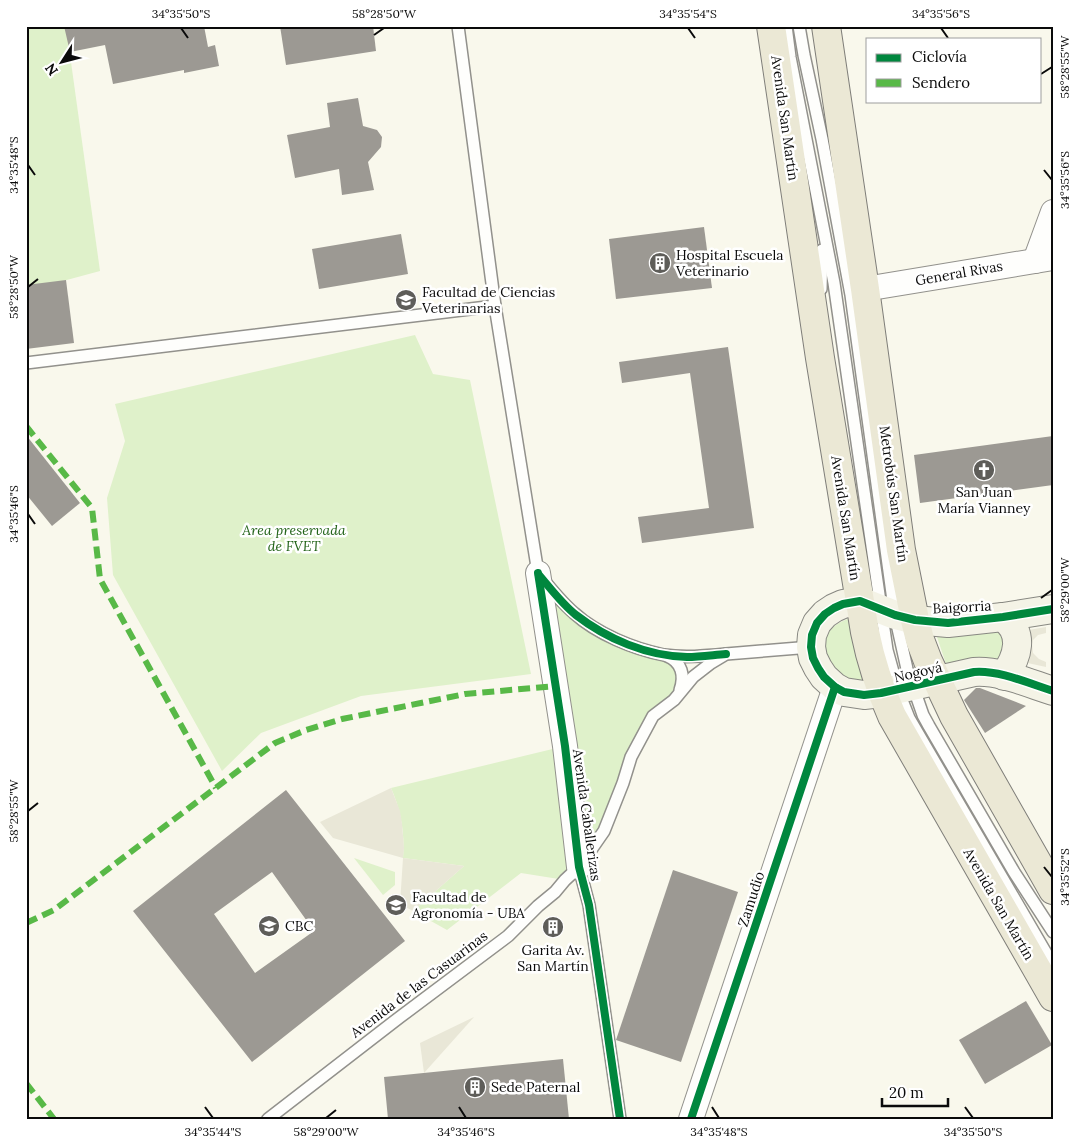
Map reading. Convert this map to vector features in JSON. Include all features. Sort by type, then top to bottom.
[{"type":"main road","name":"Avenida San Martín","points":[[771,26],[820,358],[852,558],[888,611],[920,640],[907,687],[892,716],[1053,997]]},
{"type":"main road","name":"Avenida San Martín","points":[[826,26],[901,550],[888,611],[865,632],[872,663],[954,716],[1053,890]]},
{"type":"street","points":[[1044,259],[1053,212]]},
{"type":"street","name":"General Rivas","points":[[865,289],[1044,259]]},
{"type":"street","name":"Avenida Caballerizas","points":[[538,573],[565,746],[579,867]]},
{"type":"street","name":"Baigorria","points":[[801,648],[812,636],[817,623],[825,614],[843,604],[948,623],[1053,609]]},
{"type":"street","points":[[1003,617],[1013,627],[1018,645],[1016,656],[1004,676]]},
{"type":"street","points":[[801,648],[824,677],[835,687]]},
{"type":"street","name":"Nogoyá","points":[[835,687],[844,692],[864,695],[983,671],[1053,691]]},
{"type":"street","name":"Zamudio","points":[[691,1119],[835,687]]},
{"type":"lane","points":[[458,26],[495,306],[538,573],[556,596],[575,614],[599,631],[620,641],[665,655],[686,657],[726,654]]},
{"type":"lane","name":"Metrobús San Martín","points":[[786,26],[790,57],[835,293],[888,611]]},
{"type":"lane","name":"Metrobús San Martín","points":[[799,26],[851,295],[888,611]]},
{"type":"lane","name":"Metrobús San Martín","points":[[820,358],[822,226]]},
{"type":"lane","points":[[26,363],[495,306]]},
{"type":"lane","name":"Avenida de las Casuarinas","points":[[268,1119],[508,936],[555,892],[579,867],[604,830],[623,783],[631,757],[653,716],[674,700],[693,677],[710,663],[726,654],[801,648]]},
{"type":"lane","points":[[665,655],[676,662],[683,675],[680,692]]},
{"type":"lane","points":[[907,687],[1014,872],[1053,932]]},
{"type":"lane","points":[[907,687],[909,718],[1053,965]]},
{"type":"lane","name":"Avenida Caballerizas","points":[[579,867],[589,905],[620,1119]]},
{"type":"green space","points":[[26,26],[66,26],[100,271],[26,291]]},
{"type":"green space","name":"Area preservada de FVET","points":[[415,335],[433,374],[470,380],[531,674],[361,696],[261,733],[222,771],[113,575],[107,498],[125,441],[115,404]]},
{"type":"green space","points":[[538,573],[599,631],[671,658],[683,682],[653,716],[604,831],[565,880],[521,873],[447,930],[413,911],[464,866],[403,858],[402,822],[391,788],[565,746]]},
{"type":"green space","points":[[855,617],[870,683],[853,681],[840,675],[833,668],[825,652],[824,644],[829,632],[840,623]]},
{"type":"green space","points":[[1002,630],[1006,634],[1004,659],[946,664],[937,637]]},
{"type":"green space","points":[[354,858],[395,872],[395,885],[383,895]]},
{"type":"shaded area","points":[[1046,627],[1046,633],[1038,635],[1032,644],[1033,653],[1039,659],[1046,662],[1046,667],[1023,662],[1022,631]]},
{"type":"shaded area","points":[[391,788],[400,811],[404,848],[403,858],[333,838],[320,822]]},
{"type":"shaded area","points":[[403,858],[464,866],[413,911],[400,904]]},
{"type":"shaded area","points":[[474,1017],[424,1073],[420,1043]]},
{"type":"building","points":[[64,26],[204,26],[208,47],[215,45],[219,66],[184,73],[184,70],[113,84],[105,45],[70,52]]},
{"type":"building","points":[[280,26],[373,26],[376,51],[286,65]]},
{"type":"building","points":[[358,98],[363,126],[377,130],[382,137],[381,147],[368,162],[374,190],[342,195],[339,169],[295,178],[287,135],[330,127],[327,103]]},
{"type":"building","name":"Hospital Escuela Veterinario","points":[[704,227],[712,288],[616,299],[609,239]]},
{"type":"building","points":[[401,234],[408,274],[319,289],[312,249]]},
{"type":"building","points":[[66,280],[74,343],[26,349],[26,285]]},
{"type":"building","points":[[728,347],[754,528],[642,543],[638,517],[709,508],[690,373],[622,383],[619,362]]},
{"type":"building","points":[[26,435],[80,503],[52,526],[26,494]]},
{"type":"building","name":"San Juan María Vianney","points":[[1053,436],[1053,485],[920,503],[914,455]]},
{"type":"building","points":[[976,688],[1026,706],[985,733],[964,700]]},
{"type":"building","name":"CBC","points":[[286,790],[405,941],[252,1062],[133,911]],"holes":[[[272,872],[314,931],[255,973],[214,914]]]},
{"type":"building","points":[[673,870],[738,892],[681,1062],[616,1040]]},
{"type":"building","points":[[1026,1001],[1052,1045],[985,1084],[959,1040]]},
{"type":"building","name":"Sede Paternal","points":[[563,1059],[569,1119],[388,1119],[384,1077]]},
{"type":"marked path","points":[[26,426],[92,508],[100,579],[216,788]]},
{"type":"marked path","points":[[26,923],[54,910],[275,743],[306,730],[342,719],[465,694],[556,686]]},
{"type":"marked path","points":[[26,1083],[54,1119]]},
{"type":"cycle path","points":[[538,573],[565,746],[579,867],[589,905],[620,1119]]},
{"type":"cycle path","points":[[539,575],[561,601],[576,615],[601,632],[628,645],[672,656],[692,657],[726,654]]},
{"type":"cycle path","points":[[1053,609],[948,623],[915,620],[895,615],[860,601],[843,604],[825,614],[817,623],[812,635],[811,647],[813,658],[824,677],[844,692],[864,695],[881,693],[974,672],[993,673],[1014,678],[1053,691]]},
{"type":"cycle path","points":[[691,1119],[835,687]]},
{"type":"place","name":"Hospital Escuela Veterinario","points":[[660,263]]},
{"type":"place","name":"Facultad de Ciencias Veterinarias","points":[[406,300]]},
{"type":"place","name":"San Juan María Vianney","points":[[984,470]]},
{"type":"place","name":"Facultad de Agronomía - UBA","points":[[396,905]]},
{"type":"place","name":"CBC","points":[[269,926]]},
{"type":"place","name":"Garita Av. San Martín","points":[[553,927]]},
{"type":"place","name":"Sede Paternal","points":[[475,1087]]}]
